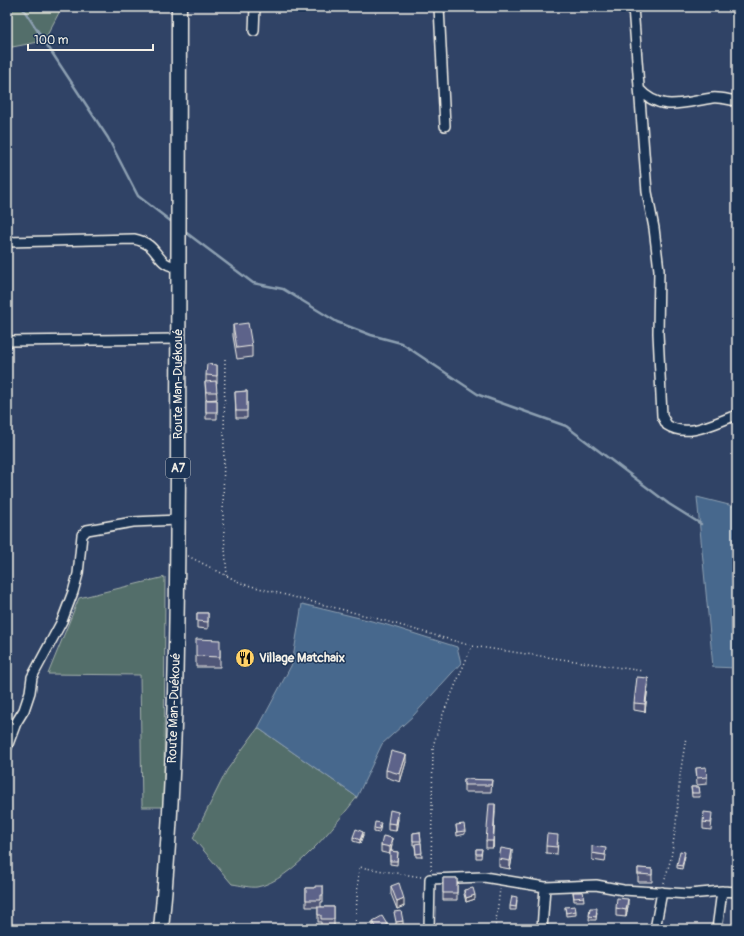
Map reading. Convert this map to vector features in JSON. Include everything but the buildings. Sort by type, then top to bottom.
[{"type":"main road","name":"Route Man-Duékoué","points":[[161,929],[173,743],[178,551],[179,7]]},
{"type":"street","points":[[254,31],[255,7]]},
{"type":"street","points":[[439,7],[445,126]]},
{"type":"street","points":[[632,7],[647,192],[654,228],[659,270],[658,333],[663,421],[671,428],[683,431],[695,429],[737,415]]},
{"type":"street","points":[[639,89],[646,98],[663,104],[689,103],[713,98],[737,101]]},
{"type":"street","points":[[7,242],[134,239],[150,245],[166,265],[179,267]]},
{"type":"street","points":[[7,341],[178,339]]},
{"type":"street","points":[[7,747],[16,723],[24,710],[32,677],[62,621],[73,592],[78,574],[82,535],[87,530],[133,522],[178,520]]},
{"type":"street","points":[[429,929],[430,879],[484,877],[545,887],[596,885],[623,890],[689,894],[722,891],[737,892]]},
{"type":"street","points":[[542,929],[545,887]]},
{"type":"street","points":[[718,929],[722,891]]},
{"type":"street","points":[[655,929],[662,892]]},
{"type":"path","points":[[225,359],[223,519],[227,576]]},
{"type":"path","points":[[178,551],[243,584],[472,646],[643,671]]},
{"type":"path","points":[[355,929],[359,866],[430,879],[433,746],[443,714],[472,646]]},
{"type":"path","points":[[662,892],[671,858],[676,824],[680,775],[686,737]]},
{"type":"path","points":[[496,929],[501,879]]},
{"type":"green space","points":[[7,7],[62,7],[44,41],[7,48]]},
{"type":"green space","points":[[165,577],[164,807],[142,807],[140,675],[48,674],[79,598]]},
{"type":"green space","points":[[258,728],[357,797],[325,836],[298,863],[270,883],[257,887],[248,887],[232,884],[193,838],[227,770]]},
{"type":"water","points":[[697,497],[737,507],[737,668],[713,667]]},
{"type":"water","points":[[302,604],[384,624],[457,647],[461,663],[413,716],[382,744],[357,797],[258,728],[292,664]]},
{"type":"waterway","points":[[22,7],[108,138],[138,196],[173,223]]},
{"type":"waterway","points":[[184,231],[253,283],[283,289],[337,322],[371,335],[401,343],[479,395],[566,426],[669,504],[701,524]]},
{"type":"place","name":"Village Matchaix","points":[[245,658]]}]
